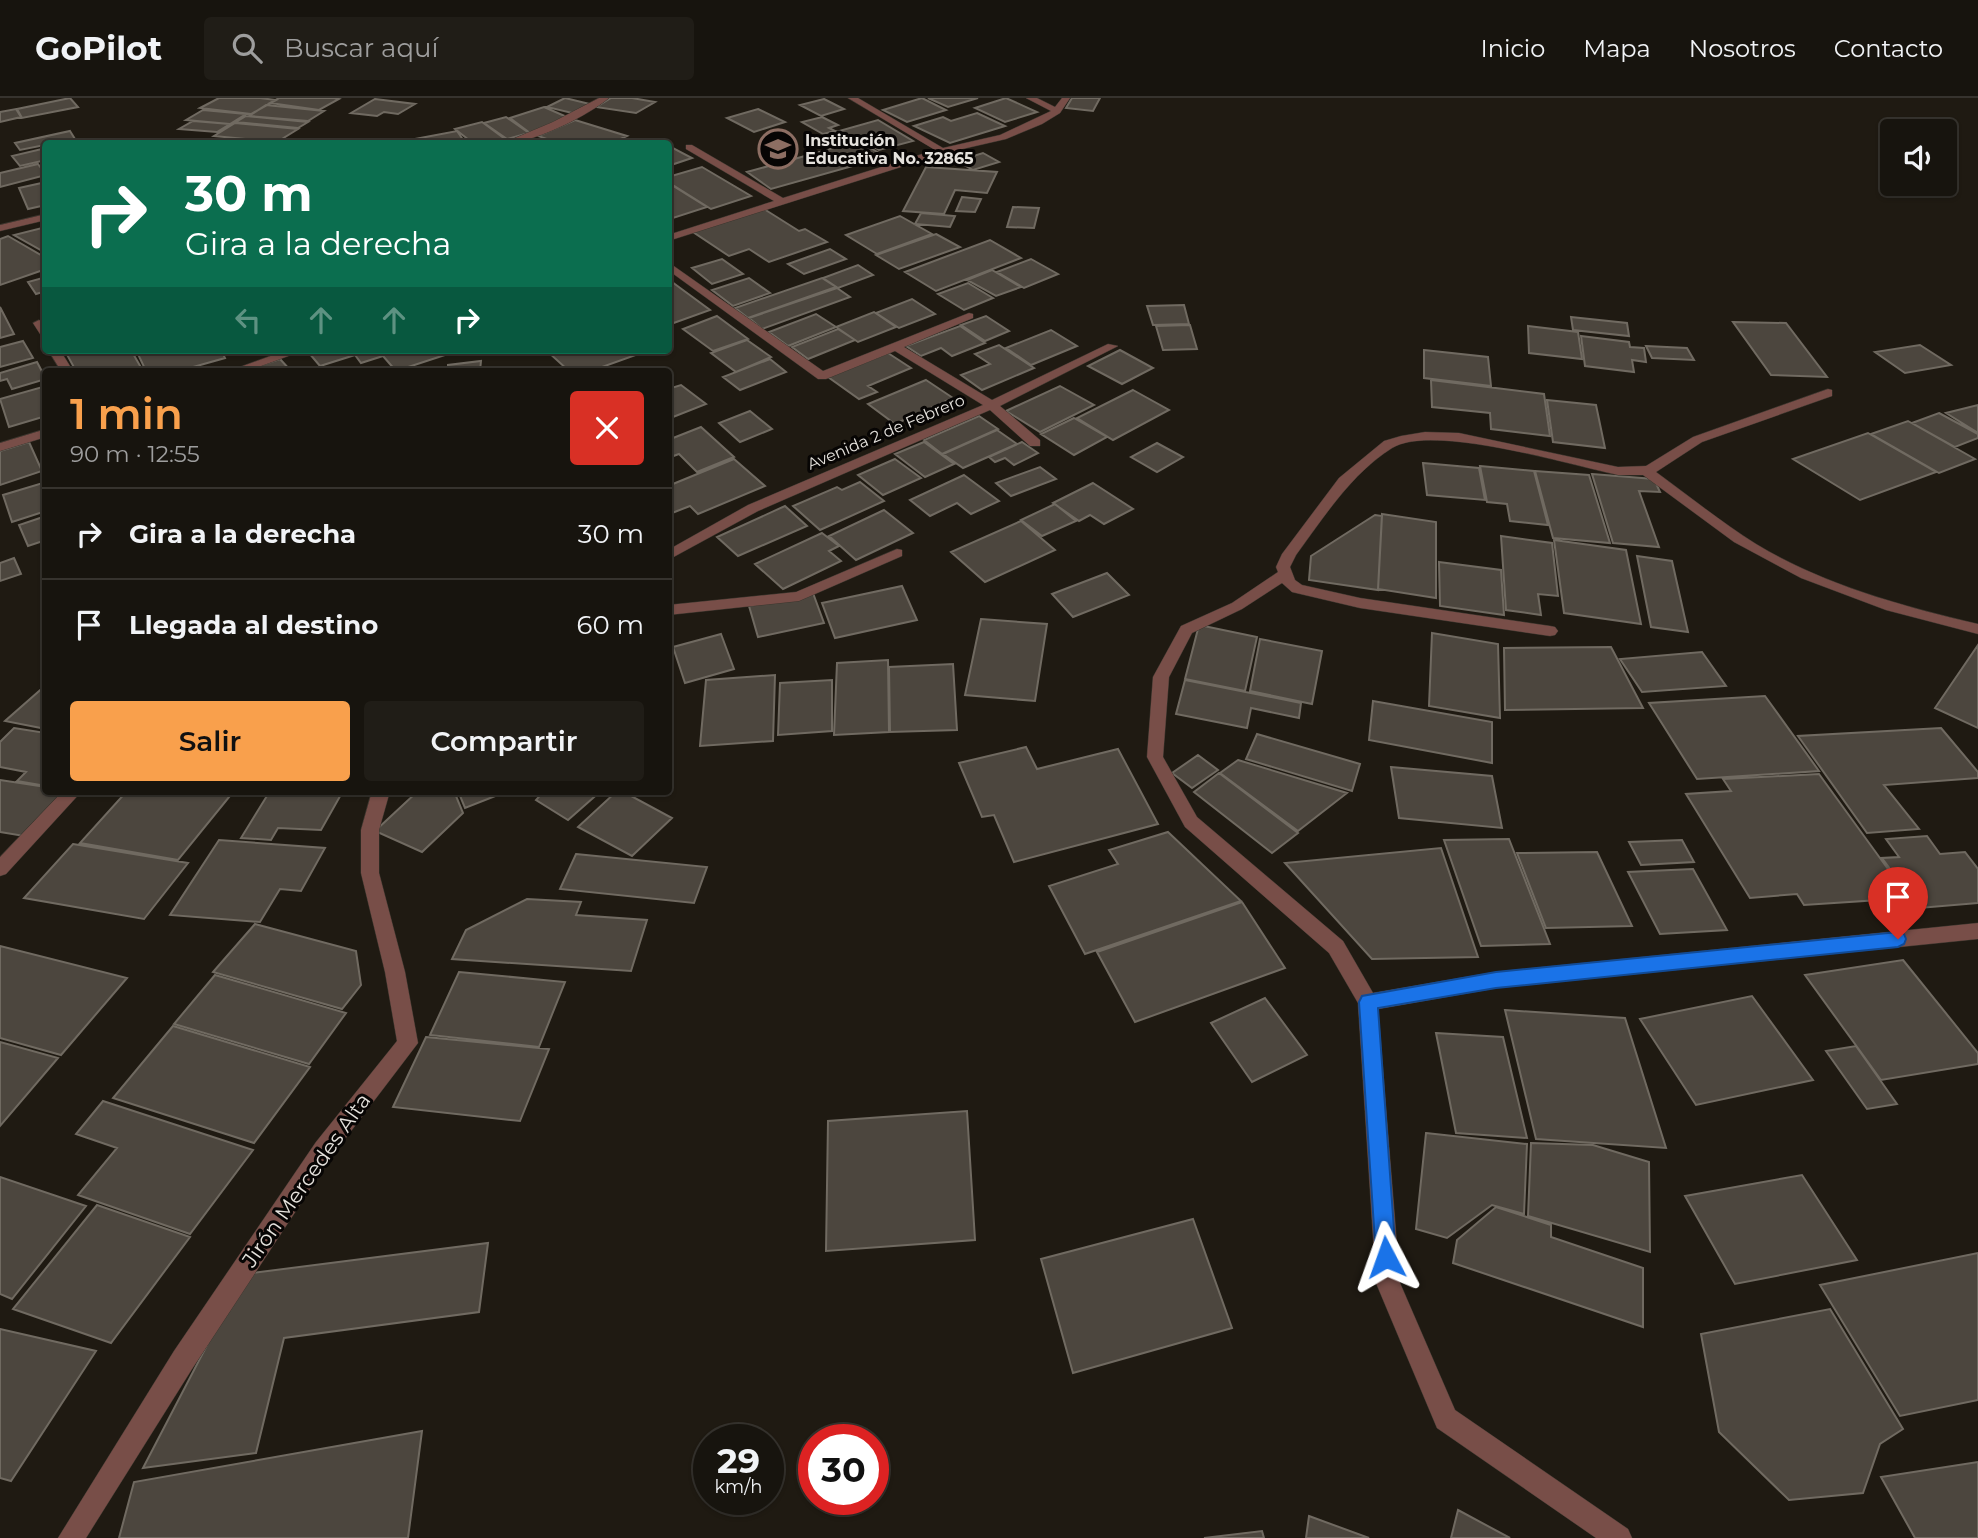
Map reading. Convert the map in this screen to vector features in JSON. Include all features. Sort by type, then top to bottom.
[{"type":"street","points":[[516,140],[556,124],[605,98]]},
{"type":"street","points":[[852,98],[942,152]]},
{"type":"street","points":[[1030,98],[1057,111]]},
{"type":"street","points":[[672,237],[942,152],[1003,137],[1039,122],[1057,111],[1066,98]]},
{"type":"street","points":[[689,147],[783,202]]},
{"type":"street","points":[[0,228],[42,218]]},
{"type":"street","points":[[672,268],[822,376],[969,316]]},
{"type":"street","points":[[39,323],[42,328]]},
{"type":"street","name":"Avenida 2 de Febrero","points":[[672,554],[754,508],[992,405],[1112,346]]},
{"type":"street","points":[[897,347],[992,405],[1035,443]]},
{"type":"street","points":[[244,368],[285,354]]},
{"type":"street","points":[[1550,631],[1360,603],[1297,589],[1285,574],[1285,560],[1344,481],[1389,443],[1425,436],[1459,438],[1618,471],[1645,470],[1656,467],[1684,446],[1705,437],[1828,393]]},
{"type":"street","points":[[0,447],[42,434]]},
{"type":"street","points":[[1645,470],[1754,548],[1799,570],[1880,603],[1923,617],[1978,629]]},
{"type":"street","points":[[672,610],[799,596],[897,553]]},
{"type":"street","points":[[1285,574],[1237,606],[1186,630],[1161,677],[1155,757],[1191,821],[1336,947],[1368,1002],[1388,1283],[1447,1419],[1619,1538]]},
{"type":"street","points":[[0,869],[69,795]]},
{"type":"street","name":"Jirón Mercedes Alta","points":[[71,1538],[183,1360],[324,1149],[408,1042],[395,972],[370,873],[370,830],[380,795]]},
{"type":"street","points":[[1368,1002],[1496,980],[1978,931]]},
{"type":"building","points":[[70,98],[78,107],[22,118],[17,109]]},
{"type":"building","points":[[219,98],[276,100],[251,114],[200,108]]},
{"type":"building","points":[[279,98],[339,99],[319,110],[270,103]]},
{"type":"building","points":[[565,98],[590,104],[572,113],[547,107]]},
{"type":"building","points":[[611,98],[655,102],[636,113],[596,107]]},
{"type":"building","points":[[922,98],[946,110],[907,122],[883,110]]},
{"type":"building","points":[[928,98],[978,98],[948,107]]},
{"type":"building","points":[[1006,98],[1037,112],[1005,122],[975,108]]},
{"type":"building","points":[[1072,98],[1100,98],[1093,111],[1066,108]]},
{"type":"building","points":[[375,99],[415,104],[398,114],[384,112],[377,116],[351,113]]},
{"type":"building","points":[[824,99],[844,109],[821,116],[800,105]]},
{"type":"building","points":[[266,105],[324,111],[308,121],[249,116]]},
{"type":"building","points":[[544,107],[567,117],[530,133],[510,118]]},
{"type":"building","points":[[16,109],[21,117],[0,122],[0,112]]},
{"type":"building","points":[[758,109],[785,122],[754,132],[727,118]]},
{"type":"building","points":[[203,110],[246,114],[230,124],[186,120]]},
{"type":"building","points":[[977,113],[1005,126],[950,143],[914,126],[943,117],[951,121]]},
{"type":"building","points":[[246,116],[308,122],[298,128],[236,122]]},
{"type":"building","points":[[506,117],[529,133],[507,139],[484,123]]},
{"type":"building","points":[[822,117],[838,125],[829,128],[835,131],[823,134],[802,122]]},
{"type":"building","points":[[575,120],[627,136],[618,140],[550,140],[538,136]]},
{"type":"building","points":[[878,120],[913,141],[879,150],[856,137],[845,140],[832,133]]},
{"type":"building","points":[[193,121],[230,124],[217,132],[179,129]]},
{"type":"building","points":[[482,122],[505,139],[469,140],[455,129]]},
{"type":"building","points":[[235,123],[298,129],[280,140],[214,136]]},
{"type":"building","points":[[70,131],[75,139],[42,140],[42,146],[20,150],[15,143]]},
{"type":"building","points":[[457,131],[463,140],[416,140]]},
{"type":"building","points":[[859,141],[879,153],[868,157],[874,160],[771,189],[747,172]]},
{"type":"building","points":[[672,148],[692,158],[672,165]]},
{"type":"building","points":[[42,149],[42,161],[20,166],[12,156]]},
{"type":"building","points":[[983,153],[999,162],[973,170],[957,161]]},
{"type":"building","points":[[38,164],[42,170],[42,176],[0,187],[0,173]]},
{"type":"building","points":[[702,167],[751,196],[711,209],[672,185],[672,176]]},
{"type":"building","points":[[926,167],[997,172],[987,193],[955,190],[944,214],[903,211]]},
{"type":"building","points":[[42,183],[42,206],[28,209],[19,188]]},
{"type":"building","points":[[672,185],[707,207],[673,218]]},
{"type":"building","points":[[962,197],[981,199],[975,212],[956,211]]},
{"type":"building","points":[[1013,207],[1039,208],[1034,228],[1007,227]]},
{"type":"building","points":[[764,209],[799,231],[805,229],[827,242],[769,262],[749,249],[729,256],[693,232]]},
{"type":"building","points":[[921,213],[955,216],[950,227],[915,224]]},
{"type":"building","points":[[900,216],[932,234],[877,254],[846,235]]},
{"type":"building","points":[[42,228],[42,251],[14,235]]},
{"type":"building","points":[[936,234],[960,247],[899,269],[876,255]]},
{"type":"building","points":[[8,236],[42,256],[42,270],[0,285],[0,239]]},
{"type":"building","points":[[990,240],[1021,258],[936,291],[905,272]]},
{"type":"building","points":[[830,249],[846,259],[804,274],[788,264]]},
{"type":"building","points":[[722,259],[743,274],[712,284],[692,268]]},
{"type":"building","points":[[1031,259],[1058,274],[1024,288],[997,272]]},
{"type":"building","points":[[858,265],[873,275],[838,288],[823,278]]},
{"type":"building","points":[[992,270],[1021,287],[996,296],[967,280]]},
{"type":"building","points":[[42,278],[42,292],[36,294],[28,282]]},
{"type":"building","points":[[749,278],[770,293],[733,306],[712,290]]},
{"type":"building","points":[[822,278],[836,287],[748,318],[735,308]]},
{"type":"building","points":[[672,282],[710,310],[672,324]]},
{"type":"building","points":[[968,283],[993,298],[964,310],[938,294]]},
{"type":"building","points":[[837,288],[850,297],[762,329],[749,318]]},
{"type":"building","points":[[912,299],[935,314],[899,328],[876,313]]},
{"type":"building","points":[[1184,305],[1189,324],[1153,325],[1147,306]]},
{"type":"building","points":[[0,307],[14,334],[0,338]]},
{"type":"building","points":[[874,312],[896,327],[858,342],[836,327]]},
{"type":"building","points":[[816,314],[836,327],[788,346],[769,332]]},
{"type":"building","points":[[717,316],[748,339],[713,351],[683,329]]},
{"type":"building","points":[[986,316],[1009,331],[985,341],[961,325]]},
{"type":"building","points":[[1571,317],[1627,323],[1629,336],[1573,330]]},
{"type":"building","points":[[1733,322],[1786,323],[1827,377],[1771,375]]},
{"type":"building","points":[[1190,325],[1197,349],[1163,350],[1156,326]]},
{"type":"building","points":[[960,326],[985,343],[952,356],[941,348],[921,356],[906,346]]},
{"type":"building","points":[[1528,326],[1578,332],[1582,359],[1529,353]]},
{"type":"building","points":[[838,329],[855,340],[808,359],[792,347]]},
{"type":"building","points":[[1051,330],[1077,346],[1031,365],[1006,348]]},
{"type":"building","points":[[1581,336],[1629,342],[1630,347],[1644,348],[1646,362],[1632,360],[1634,372],[1585,366]]},
{"type":"building","points":[[747,340],[771,357],[736,372],[711,353]]},
{"type":"building","points":[[23,341],[33,358],[0,367],[0,347]]},
{"type":"building","points":[[999,345],[1034,368],[982,390],[961,375],[990,364],[975,354]]},
{"type":"building","points":[[1920,345],[1951,365],[1905,373],[1875,352]]},
{"type":"building","points":[[1646,346],[1687,348],[1694,360],[1652,358]]},
{"type":"building","points":[[1120,350],[1153,368],[1122,384],[1088,366]]},
{"type":"building","points":[[1424,350],[1488,357],[1491,386],[1424,378]]},
{"type":"building","points":[[888,353],[911,368],[868,386],[877,392],[859,399],[828,377]]},
{"type":"building","points":[[67,354],[133,354],[141,368],[74,368]]},
{"type":"building","points":[[138,354],[223,354],[225,358],[190,368],[145,368]]},
{"type":"building","points":[[310,354],[445,355],[405,368],[393,368],[383,356],[361,363],[355,355],[320,366]]},
{"type":"building","points":[[550,354],[638,354],[599,368],[566,368]]},
{"type":"building","points":[[280,359],[288,368],[252,368]]},
{"type":"building","points":[[770,359],[786,372],[740,390],[723,377]]},
{"type":"building","points":[[481,361],[480,368],[448,368],[448,365]]},
{"type":"building","points":[[37,362],[42,371],[42,380],[12,389],[7,379],[0,381],[0,373]]},
{"type":"building","points":[[926,380],[953,398],[895,424],[868,404]]},
{"type":"building","points":[[1431,380],[1544,394],[1550,436],[1491,429],[1490,413],[1432,407]]},
{"type":"building","points":[[681,385],[706,404],[672,417],[672,388]]},
{"type":"building","points":[[1060,386],[1094,405],[1040,432],[1006,411]]},
{"type":"building","points":[[42,387],[42,417],[9,427],[0,399]]},
{"type":"building","points":[[1133,390],[1169,410],[1113,440],[1077,418]]},
{"type":"building","points":[[1547,400],[1596,405],[1605,448],[1553,442]]},
{"type":"building","points":[[1978,405],[1978,433],[1946,413]]},
{"type":"building","points":[[750,411],[772,429],[740,442],[719,423]]},
{"type":"building","points":[[1939,413],[1978,434],[1978,438],[1955,447],[1912,423]]},
{"type":"building","points":[[979,416],[998,429],[942,454],[924,440]]},
{"type":"building","points":[[1074,418],[1107,437],[1074,455],[1041,434]]},
{"type":"building","points":[[1908,421],[1975,459],[1939,473],[1871,434]]},
{"type":"building","points":[[701,427],[734,457],[697,472],[679,454],[672,457],[672,438]]},
{"type":"building","points":[[997,430],[1017,444],[963,468],[943,454]]},
{"type":"building","points":[[1868,433],[1936,472],[1860,500],[1793,459]]},
{"type":"building","points":[[29,442],[42,471],[0,485],[0,451]]},
{"type":"building","points":[[924,442],[954,464],[925,477],[895,454]]},
{"type":"building","points":[[1022,442],[1038,453],[1014,465],[1005,458],[995,462],[989,457]]},
{"type":"building","points":[[1157,443],[1183,457],[1157,472],[1131,457]]},
{"type":"building","points":[[734,459],[765,486],[698,514],[690,506],[672,513],[672,484]]},
{"type":"building","points":[[895,459],[921,478],[883,495],[858,475]]},
{"type":"building","points":[[1423,463],[1479,468],[1485,500],[1427,495]]},
{"type":"building","points":[[1480,466],[1534,471],[1548,525],[1510,521],[1507,504],[1487,502]]},
{"type":"building","points":[[1040,467],[1056,479],[1011,496],[996,483]]},
{"type":"building","points":[[1535,471],[1589,475],[1610,543],[1553,538]]},
{"type":"building","points":[[1592,474],[1654,479],[1660,492],[1639,491],[1659,547],[1613,543]]},
{"type":"building","points":[[964,475],[999,501],[971,514],[957,503],[930,516],[910,500]]},
{"type":"building","points":[[860,482],[884,501],[820,530],[793,506],[837,487],[842,490]]},
{"type":"building","points":[[42,483],[42,512],[12,522],[3,495]]},
{"type":"building","points":[[1093,483],[1133,509],[1104,524],[1090,515],[1079,521],[1053,503]]},
{"type":"building","points":[[1055,504],[1076,521],[1042,536],[1021,520]]},
{"type":"building","points":[[785,506],[807,526],[738,556],[717,537]]},
{"type":"building","points":[[884,510],[913,533],[856,560],[829,536]]},
{"type":"building","points":[[1382,514],[1436,522],[1436,598],[1378,589]]},
{"type":"building","points":[[1375,515],[1382,516],[1378,590],[1309,580],[1311,556]]},
{"type":"building","points":[[42,517],[42,541],[28,546],[19,525]]},
{"type":"building","points":[[1021,521],[1055,550],[985,582],[951,552]]},
{"type":"building","points":[[822,533],[839,546],[829,551],[841,561],[783,589],[755,564]]},
{"type":"building","points":[[1501,536],[1552,543],[1558,596],[1538,594],[1541,615],[1506,610]]},
{"type":"building","points":[[1554,540],[1626,550],[1641,624],[1564,613]]},
{"type":"building","points":[[1637,556],[1672,561],[1688,632],[1651,627]]},
{"type":"building","points":[[14,558],[21,574],[0,581],[0,563]]},
{"type":"building","points":[[1439,562],[1501,570],[1504,615],[1440,606]]},
{"type":"building","points":[[1107,573],[1129,595],[1073,617],[1052,594]]},
{"type":"building","points":[[902,586],[917,620],[835,638],[822,603]]},
{"type":"building","points":[[813,593],[824,623],[758,637],[749,606]]},
{"type":"building","points":[[981,619],[1047,624],[1035,701],[965,695]]},
{"type":"building","points":[[1199,625],[1257,637],[1245,691],[1185,679]]},
{"type":"building","points":[[1432,633],[1498,644],[1500,718],[1429,706]]},
{"type":"building","points":[[721,634],[734,669],[685,683],[673,647]]},
{"type":"building","points":[[1260,639],[1322,651],[1312,704],[1250,691]]},
{"type":"building","points":[[1978,645],[1978,728],[1935,708]]},
{"type":"building","points":[[1611,647],[1643,708],[1505,710],[1504,648]]},
{"type":"building","points":[[1702,652],[1726,686],[1642,692],[1620,659]]},
{"type":"building","points":[[888,660],[889,732],[834,735],[837,663]]},
{"type":"building","points":[[953,664],[957,730],[890,732],[889,667]]},
{"type":"building","points":[[775,675],[773,741],[700,746],[706,680]]},
{"type":"building","points":[[832,680],[832,731],[778,735],[780,683]]},
{"type":"building","points":[[1185,680],[1301,703],[1299,718],[1251,708],[1247,728],[1176,714]]},
{"type":"building","points":[[42,689],[42,728],[5,721]]},
{"type":"building","points":[[1765,696],[1819,771],[1697,779],[1649,703]]},
{"type":"building","points":[[1373,701],[1492,722],[1492,763],[1369,740]]},
{"type":"building","points":[[14,728],[42,732],[42,785],[17,781],[26,772],[0,767],[0,742]]},
{"type":"building","points":[[1941,728],[1978,772],[1978,778],[1884,785],[1919,829],[1867,833],[1798,736]]},
{"type":"building","points":[[1257,734],[1360,764],[1352,791],[1246,759]]},
{"type":"building","points":[[1026,747],[1037,769],[1118,749],[1158,824],[1014,862],[994,815],[982,817],[959,763]]},
{"type":"building","points":[[1198,755],[1218,770],[1192,788],[1172,773]]},
{"type":"building","points":[[1238,760],[1347,793],[1298,831],[1220,773]]},
{"type":"building","points":[[1391,767],[1492,776],[1502,828],[1399,818]]},
{"type":"building","points":[[1219,773],[1298,833],[1272,853],[1194,792]]},
{"type":"building","points":[[1819,774],[1909,898],[1804,905],[1797,894],[1750,898],[1686,794],[1731,791],[1723,779]]},
{"type":"building","points":[[0,780],[42,786],[42,795],[63,795],[24,836],[0,832]]},
{"type":"building","points":[[123,795],[231,795],[178,860],[80,843]]},
{"type":"building","points":[[268,795],[341,795],[321,830],[278,828],[271,840],[241,838]]},
{"type":"building","points":[[414,795],[456,795],[463,813],[422,852],[375,831]]},
{"type":"building","points":[[460,795],[498,795],[465,808]]},
{"type":"building","points":[[540,795],[596,795],[568,820],[536,800]]},
{"type":"building","points":[[613,795],[629,795],[672,818],[632,856],[578,827]]},
{"type":"building","points":[[1168,832],[1241,901],[1085,954],[1049,886],[1118,864],[1109,850]]},
{"type":"building","points":[[1927,836],[1940,854],[1965,852],[1978,869],[1978,903],[1919,908],[1882,858],[1899,857],[1886,839]]},
{"type":"building","points":[[1509,839],[1550,944],[1481,946],[1444,840]]},
{"type":"building","points":[[219,840],[325,848],[301,891],[280,889],[260,922],[170,915]]},
{"type":"building","points":[[1682,840],[1694,862],[1641,865],[1629,842]]},
{"type":"building","points":[[73,844],[188,863],[144,919],[24,898]]},
{"type":"building","points":[[1441,848],[1478,957],[1372,959],[1285,863]]},
{"type":"building","points":[[1597,852],[1632,926],[1546,928],[1517,853]]},
{"type":"building","points":[[576,854],[707,867],[694,903],[560,889]]},
{"type":"building","points":[[1693,869],[1727,930],[1660,934],[1628,872]]},
{"type":"building","points":[[527,899],[581,902],[576,915],[647,920],[631,971],[452,959],[466,930]]},
{"type":"building","points":[[1242,902],[1285,968],[1135,1022],[1097,952]]},
{"type":"building","points":[[255,924],[356,951],[361,985],[342,1009],[213,972]]},
{"type":"building","points":[[0,946],[127,978],[61,1055],[0,1038]]},
{"type":"building","points":[[1903,960],[1978,1053],[1978,1064],[1881,1080],[1805,975]]},
{"type":"building","points":[[459,972],[565,982],[539,1047],[430,1035]]},
{"type":"building","points":[[215,975],[346,1013],[309,1064],[174,1024]]},
{"type":"building","points":[[1752,996],[1813,1080],[1696,1105],[1640,1019]]},
{"type":"building","points":[[1265,998],[1307,1055],[1252,1082],[1211,1023]]},
{"type":"building","points":[[1505,1010],[1625,1018],[1666,1148],[1536,1139]]},
{"type":"building","points":[[173,1026],[310,1067],[254,1143],[113,1098]]},
{"type":"building","points":[[1436,1033],[1503,1037],[1527,1138],[1456,1133]]},
{"type":"building","points":[[426,1037],[549,1049],[520,1121],[393,1107]]},
{"type":"building","points":[[0,1042],[58,1058],[0,1126]]},
{"type":"building","points":[[1856,1046],[1897,1104],[1867,1109],[1826,1051]]},
{"type":"building","points":[[103,1101],[253,1150],[190,1234],[78,1195],[117,1148],[76,1134]]},
{"type":"building","points":[[967,1111],[975,1240],[826,1251],[828,1121]]},
{"type":"building","points":[[1426,1133],[1527,1144],[1524,1214],[1492,1205],[1447,1238],[1416,1229]]},
{"type":"building","points":[[1531,1143],[1593,1145],[1649,1162],[1650,1252],[1528,1216]]},
{"type":"building","points":[[1802,1175],[1857,1260],[1735,1284],[1685,1196]]},
{"type":"building","points":[[0,1177],[86,1206],[12,1299],[0,1294]]},
{"type":"building","points":[[97,1205],[190,1237],[111,1343],[13,1309]]},
{"type":"building","points":[[1496,1207],[1551,1225],[1551,1237],[1643,1268],[1643,1327],[1453,1263],[1457,1240]]},
{"type":"building","points":[[1193,1219],[1232,1328],[1073,1373],[1041,1259]]},
{"type":"building","points":[[488,1243],[479,1312],[284,1338],[256,1453],[143,1468],[244,1274]]},
{"type":"building","points":[[1978,1253],[1978,1400],[1900,1416],[1820,1285]]},
{"type":"building","points":[[1830,1309],[1903,1429],[1880,1444],[1863,1493],[1789,1500],[1719,1432],[1701,1334]]},
{"type":"building","points":[[0,1329],[96,1351],[11,1481],[0,1478]]},
{"type":"building","points":[[422,1431],[408,1538],[119,1538],[134,1482]]},
{"type":"building","points":[[1978,1462],[1978,1538],[1915,1538],[1881,1477]]},
{"type":"building","points":[[1458,1510],[1510,1538],[1451,1538]]},
{"type":"building","points":[[1309,1516],[1369,1538],[1306,1538]]},
{"type":"building","points":[[1262,1531],[1264,1538],[1204,1538]]},
{"type":"place","name":"Institución Educativa No. 32865","points":[[778,149]]},
{"type":"route","points":[[1386,1257],[1368,1002],[1496,980],[1898,939]]}]
